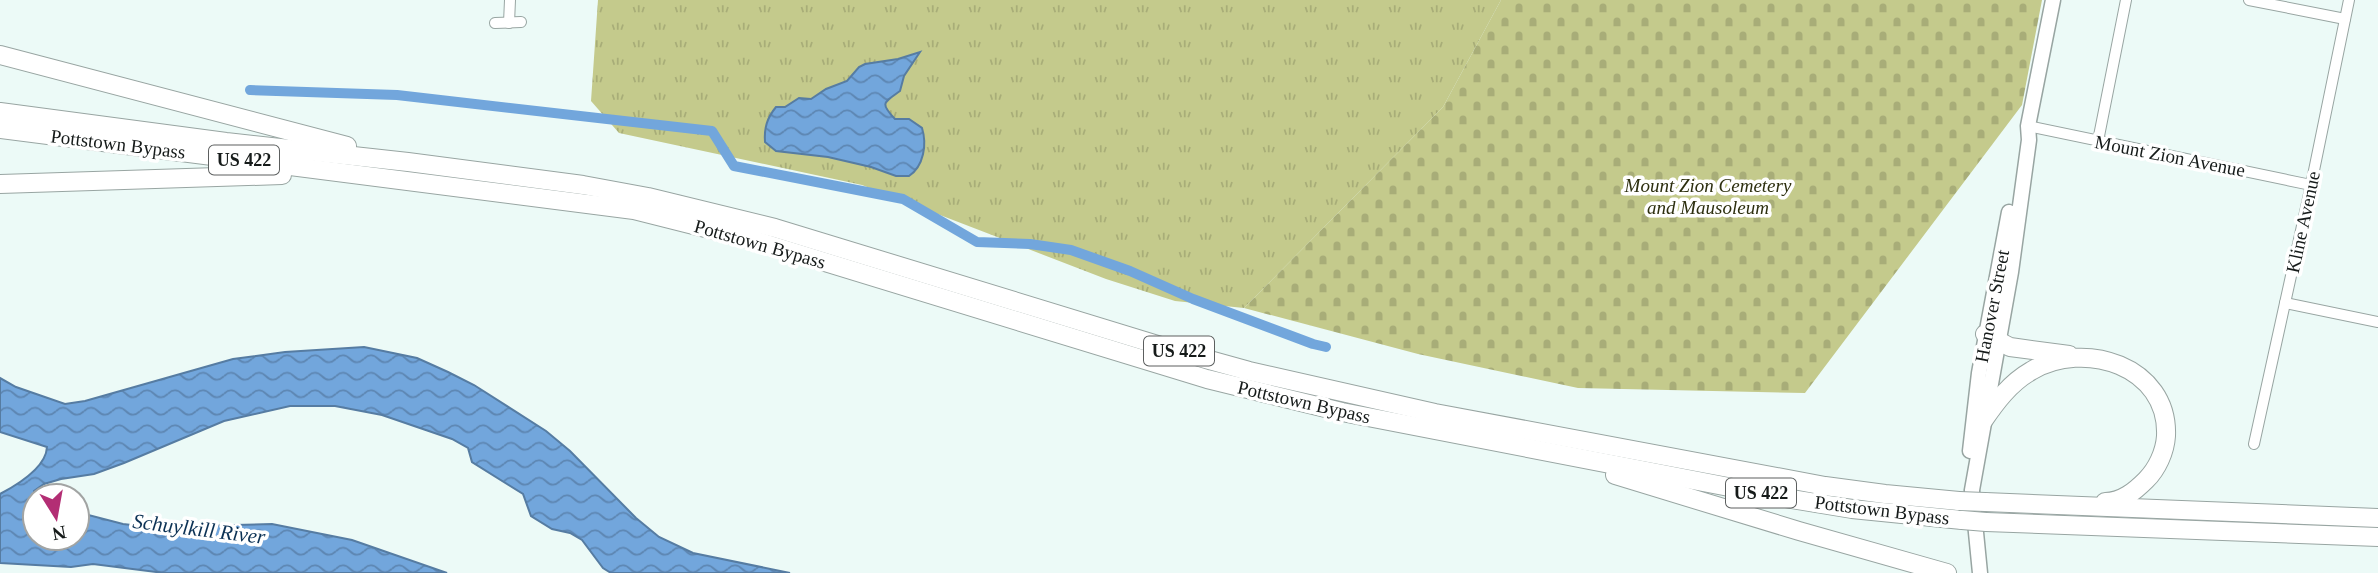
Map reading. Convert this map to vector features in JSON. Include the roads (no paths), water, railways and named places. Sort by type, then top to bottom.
[{"type":"highway","points":[[0,54],[408,162]]},
{"type":"highway","name":"Pottstown Bypass","points":[[0,112],[583,186],[717,213],[839,246],[1184,353],[1353,396],[1825,486],[1885,494],[1966,495],[1985,502],[2378,518]]},
{"type":"highway","name":"Pottstown Bypass","points":[[0,129],[634,210],[753,240],[1207,379],[1342,412],[1840,507],[1986,522],[2378,537]]},
{"type":"highway","points":[[0,184],[269,174],[488,191]]},
{"type":"highway","points":[[1991,337],[2010,347],[2106,360],[2134,373],[2153,391],[2164,412],[2165,442],[2150,476],[2128,495],[2110,502],[2084,500],[2074,507]]},
{"type":"highway","points":[[1983,421],[2011,386],[2039,366],[2074,359],[2106,360]]},
{"type":"highway","points":[[1562,456],[1658,488],[1947,573]]},
{"type":"main road","name":"Hanover Street","points":[[1966,495],[1983,421],[2004,241],[2022,134],[2028,126],[2053,0]]},
{"type":"main road","name":"Hanover Street","points":[[1980,573],[1966,495],[1972,423],[1991,337]]},
{"type":"street","points":[[509,23],[510,0]]},
{"type":"street","points":[[2098,141],[2126,0]]},
{"type":"street","points":[[2249,0],[2345,19]]},
{"type":"street","name":"Kline Avenue","points":[[2254,444],[2349,0]]},
{"type":"street","points":[[495,23],[521,22]]},
{"type":"street","name":"Mount Zion Avenue","points":[[2028,126],[2311,185]]},
{"type":"street","points":[[2286,303],[2378,322]]},
{"type":"water","points":[[920,52],[904,76],[900,91],[886,104],[887,110],[895,119],[909,119],[922,128],[923,154],[918,167],[909,176],[896,176],[828,157],[776,151],[765,142],[767,123],[776,107],[785,107],[799,98],[811,99],[826,89],[847,81],[865,64],[898,59]]},
{"type":"water","name":"Schuylkill River","points":[[364,347],[417,358],[474,385],[546,431],[659,537],[693,553],[790,573],[611,573],[603,568],[582,540],[570,533],[552,529],[531,516],[523,494],[472,462],[468,448],[452,439],[382,415],[335,406],[290,406],[224,421],[94,474],[51,482],[21,482],[21,552],[91,552],[91,516],[149,527],[272,524],[352,540],[447,573],[164,573],[93,564],[71,567],[0,563],[0,494],[36,469],[42,462],[47,447],[0,432],[0,378],[16,387],[65,404],[85,401],[233,359],[285,352]]},
{"type":"waterway","points":[[250,90],[397,95],[712,131],[734,166],[903,199],[977,242],[1030,244],[1071,250],[1130,271],[1193,299],[1326,347]]},
{"type":"park label","name":"Mount Zion Cemetery and Mausoleum","points":[[1708,196]]}]
